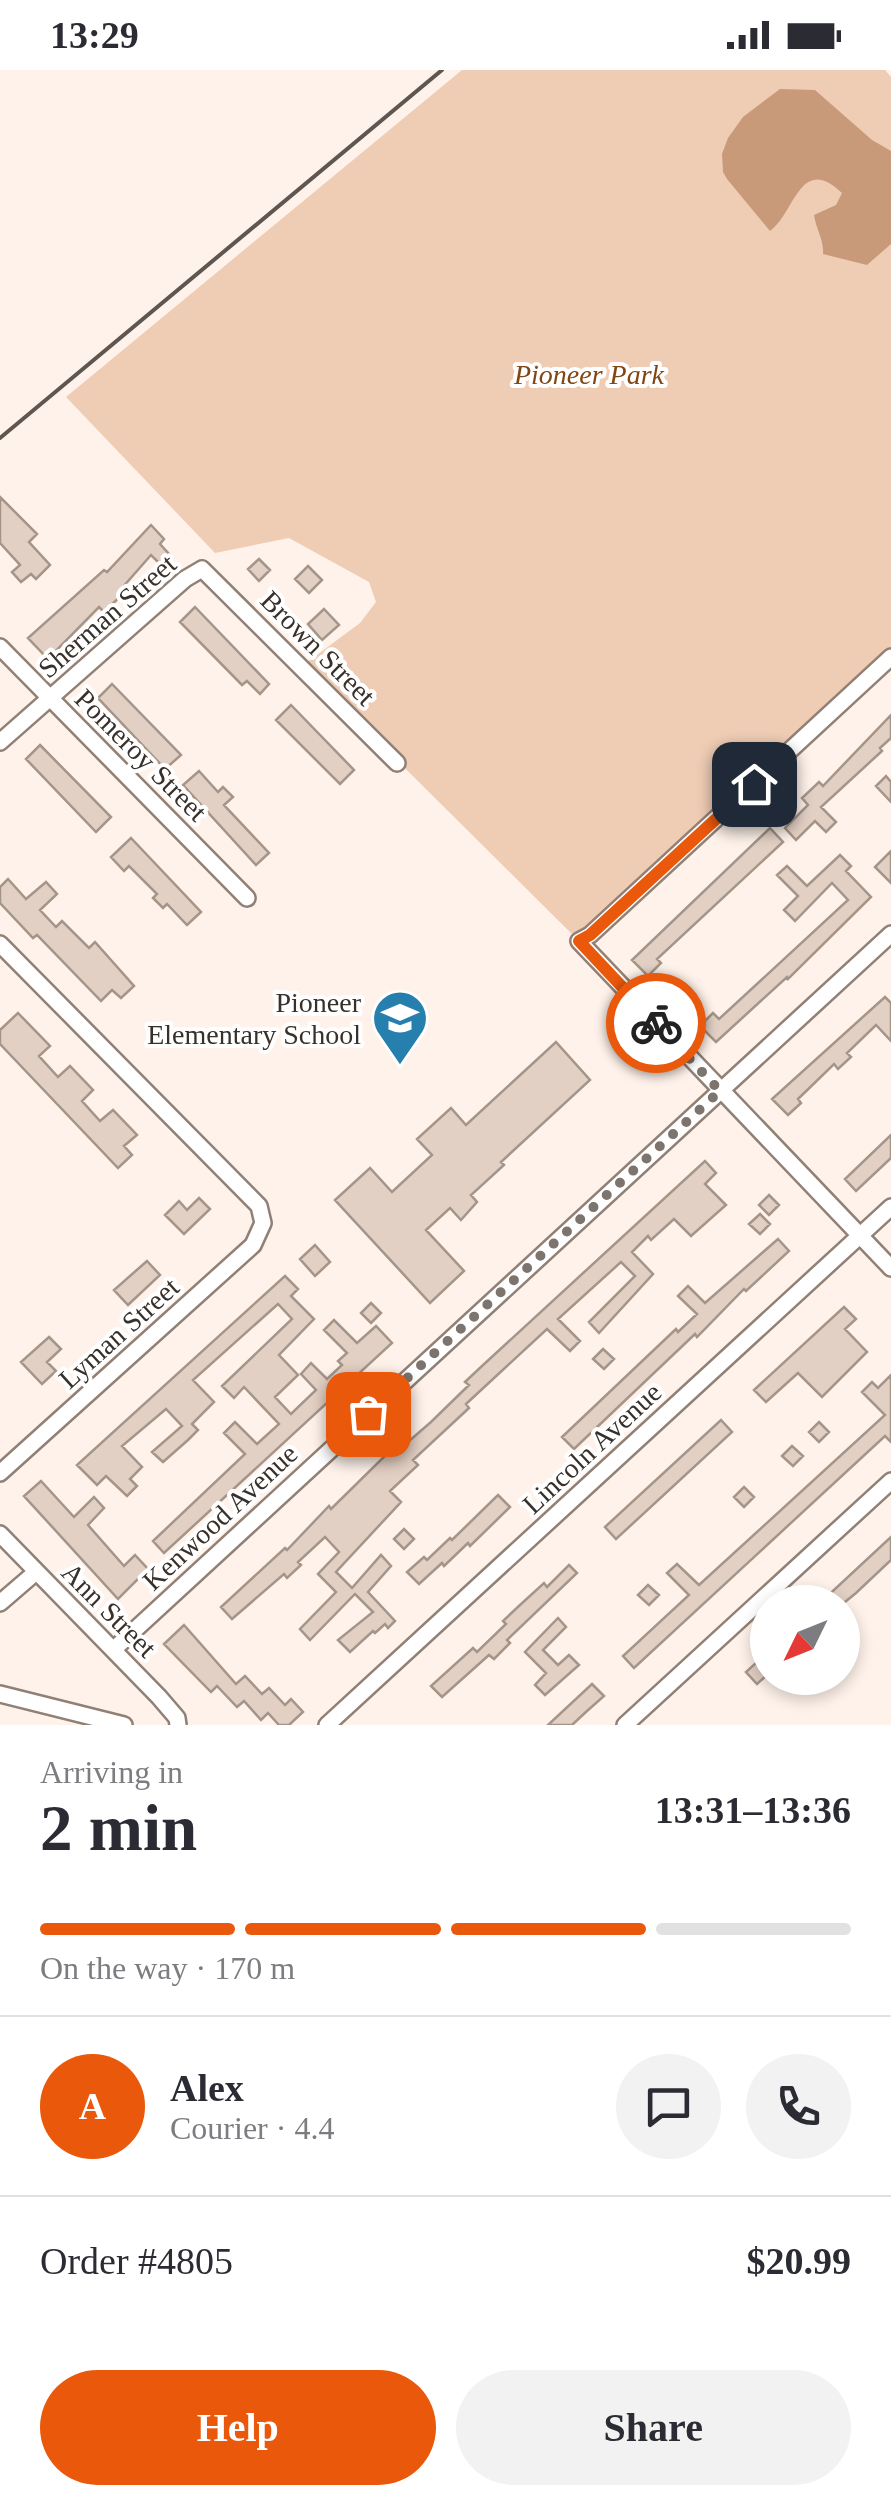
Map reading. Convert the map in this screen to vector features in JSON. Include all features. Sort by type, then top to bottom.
[{"type":"street","name":"Sherman Street","points":[[0,742],[185,579],[202,569]]},
{"type":"street","name":"Brown Street","points":[[202,569],[397,764]]},
{"type":"street","name":"Pomeroy Street","points":[[0,646],[247,898]]},
{"type":"street","points":[[891,657],[579,941],[891,1268]]},
{"type":"street","name":"Kenwood Avenue","points":[[113,1650],[891,934]]},
{"type":"street","name":"Lyman Street","points":[[0,944],[259,1206],[264,1223],[252,1246],[0,1473]]},
{"type":"street","name":"Lincoln Avenue","points":[[327,1725],[891,1208]]},
{"type":"street","points":[[626,1725],[891,1481]]},
{"type":"street","name":"Ann Street","points":[[0,1534],[160,1697],[178,1725]]},
{"type":"street","points":[[0,1603],[36,1572]]},
{"type":"street","points":[[0,1694],[124,1725]]},
{"type":"green space","name":"Pioneer Park","points":[[462,70],[885,70],[891,77],[891,657],[579,941],[302,666],[360,623],[376,602],[369,582],[289,538],[215,553],[66,397]]},
{"type":"shaded area","points":[[780,89],[815,90],[872,140],[891,151],[891,244],[867,265],[823,254],[814,215],[836,205],[842,193],[828,182],[807,183],[770,231],[723,172],[722,154],[728,138],[743,117]]},
{"type":"building","points":[[0,497],[37,534],[29,542],[50,565],[36,579],[31,574],[21,582],[12,572],[20,565],[0,543]]},
{"type":"building","points":[[151,525],[164,539],[160,544],[169,554],[159,563],[151,555],[122,588],[125,592],[104,612],[99,607],[48,659],[28,638],[104,570],[107,572]]},
{"type":"building","points":[[259,559],[270,570],[259,581],[248,569]]},
{"type":"building","points":[[308,566],[322,580],[309,593],[295,579]]},
{"type":"building","points":[[195,607],[269,684],[260,694],[247,681],[242,685],[180,622]]},
{"type":"building","points":[[324,609],[339,625],[322,640],[308,624]]},
{"type":"building","points":[[112,684],[181,755],[165,769],[98,698]]},
{"type":"building","points":[[291,705],[354,770],[340,784],[276,720]]},
{"type":"building","points":[[891,715],[891,738],[880,748],[882,751],[821,807],[836,822],[826,832],[815,821],[796,840],[785,828],[808,805],[802,798],[819,782],[823,786]]},
{"type":"building","points":[[40,745],[111,817],[96,832],[26,759]]},
{"type":"building","points":[[199,771],[218,792],[223,787],[233,797],[224,805],[269,853],[256,865],[183,785]]},
{"type":"building","points":[[886,776],[891,782],[891,802],[876,786]]},
{"type":"building","points":[[770,828],[783,842],[657,959],[661,963],[648,976],[632,960]]},
{"type":"building","points":[[131,838],[201,912],[187,925],[167,904],[163,908],[153,898],[157,894],[129,866],[124,871],[111,857]]},
{"type":"building","points":[[891,851],[891,883],[875,867]]},
{"type":"building","points":[[840,855],[851,866],[846,871],[871,897],[788,979],[716,1042],[700,1026],[713,1013],[719,1019],[848,900],[832,883],[795,921],[784,910],[798,896],[777,875],[787,866],[807,886]]},
{"type":"building","points":[[8,879],[26,899],[46,882],[57,894],[40,910],[56,927],[62,921],[89,948],[95,942],[134,986],[121,998],[112,990],[101,1001],[0,903],[0,887]]},
{"type":"building","points":[[885,997],[891,1003],[891,1041],[876,1025],[847,1053],[851,1057],[838,1069],[834,1064],[798,1099],[801,1103],[788,1115],[772,1099]]},
{"type":"building","points":[[18,1013],[50,1046],[39,1056],[58,1077],[70,1066],[93,1090],[82,1101],[100,1121],[113,1110],[137,1135],[124,1146],[132,1155],[118,1168],[0,1044],[0,1030]]},
{"type":"building","points":[[556,1042],[590,1080],[501,1162],[504,1165],[471,1195],[477,1202],[461,1220],[450,1208],[426,1230],[464,1271],[430,1303],[335,1200],[370,1168],[392,1192],[432,1155],[417,1139],[451,1108],[466,1125]]},
{"type":"building","points":[[891,1135],[891,1158],[856,1191],[845,1179]]},
{"type":"building","points":[[705,1161],[716,1173],[705,1184],[726,1205],[691,1236],[674,1219],[651,1240],[648,1236],[632,1252],[653,1274],[599,1333],[589,1322],[635,1276],[621,1262],[558,1319],[580,1341],[570,1351],[547,1329],[466,1404],[469,1408],[413,1460],[418,1465],[390,1491],[401,1502],[336,1572],[352,1588],[381,1555],[391,1566],[368,1592],[395,1621],[388,1628],[385,1624],[373,1631],[350,1652],[338,1640],[373,1612],[355,1594],[310,1640],[300,1629],[336,1592],[318,1574],[339,1552],[325,1537],[287,1578],[284,1574],[232,1619],[221,1607],[287,1550],[397,1444],[401,1448],[431,1422],[469,1385],[465,1382]]},
{"type":"building","points":[[769,1195],[779,1205],[769,1215],[759,1205]]},
{"type":"building","points":[[199,1198],[210,1209],[184,1234],[165,1215],[179,1201],[187,1210]]},
{"type":"building","points":[[760,1214],[770,1224],[760,1234],[749,1224]]},
{"type":"building","points":[[778,1239],[789,1251],[697,1337],[695,1334],[574,1449],[562,1437],[676,1329],[678,1332],[697,1314],[678,1296],[688,1286],[705,1303]]},
{"type":"building","points":[[315,1245],[330,1262],[315,1276],[300,1259]]},
{"type":"building","points":[[147,1261],[160,1275],[128,1305],[114,1290]]},
{"type":"building","points":[[285,1276],[298,1289],[291,1296],[314,1319],[279,1355],[298,1375],[275,1397],[291,1414],[316,1390],[301,1374],[311,1363],[327,1379],[342,1365],[338,1361],[347,1353],[324,1330],[334,1320],[357,1343],[376,1326],[392,1343],[164,1553],[153,1541],[245,1454],[224,1433],[235,1422],[257,1444],[279,1424],[244,1387],[234,1398],[222,1386],[292,1319],[278,1304],[193,1380],[214,1402],[192,1424],[198,1430],[188,1440],[163,1462],[152,1452],[182,1426],[166,1409],[122,1446],[142,1467],[130,1479],[137,1486],[127,1496],[106,1476],[97,1485],[77,1465]]},
{"type":"building","points":[[371,1303],[381,1313],[371,1323],[361,1313]]},
{"type":"building","points":[[844,1307],[856,1319],[845,1329],[867,1352],[822,1397],[798,1373],[766,1402],[754,1390]]},
{"type":"building","points":[[49,1337],[61,1349],[47,1362],[56,1371],[42,1384],[21,1362]]},
{"type":"building","points":[[603,1349],[614,1359],[604,1369],[593,1359]]},
{"type":"building","points":[[891,1375],[891,1442],[885,1436],[634,1668],[623,1656],[689,1595],[667,1573],[677,1564],[699,1585],[885,1415],[862,1392],[872,1382],[878,1388]]},
{"type":"building","points":[[721,1420],[732,1432],[616,1539],[605,1527]]},
{"type":"building","points":[[819,1422],[829,1432],[819,1442],[809,1432]]},
{"type":"building","points":[[792,1446],[803,1456],[793,1466],[782,1456]]},
{"type":"building","points":[[41,1481],[74,1517],[94,1497],[104,1508],[88,1525],[124,1566],[135,1555],[148,1569],[118,1599],[24,1496]]},
{"type":"building","points":[[744,1487],[754,1497],[744,1507],[734,1497]]},
{"type":"building","points":[[498,1495],[510,1507],[470,1546],[468,1543],[419,1584],[407,1572],[452,1540]]},
{"type":"building","points":[[404,1529],[414,1539],[404,1549],[394,1539]]},
{"type":"building","points":[[891,1537],[891,1560],[860,1589],[860,1585],[839,1585]]},
{"type":"building","points":[[569,1565],[577,1573],[507,1640],[510,1643],[494,1659],[489,1655],[442,1697],[431,1686],[473,1648],[477,1652],[506,1624],[503,1621]]},
{"type":"building","points":[[648,1585],[659,1595],[649,1605],[638,1595]]},
{"type":"building","points":[[558,1618],[566,1627],[543,1650],[558,1665],[569,1655],[579,1665],[545,1695],[535,1685],[546,1673],[525,1652]]},
{"type":"building","points":[[184,1625],[236,1684],[245,1676],[262,1694],[269,1688],[285,1705],[291,1699],[303,1712],[289,1725],[279,1725],[268,1713],[261,1720],[244,1701],[237,1707],[217,1686],[211,1692],[164,1644]]},
{"type":"building","points":[[592,1684],[604,1696],[572,1725],[548,1725]]},
{"type":"railway","points":[[0,438],[442,70]]},
{"type":"way so far","points":[[368,1414],[720,1091],[656,1023]]},
{"type":"place","name":"Pioneer Elementary School","points":[[400,1067]]},
{"type":"route","points":[[656,1023],[579,941],[754,784]]}]
